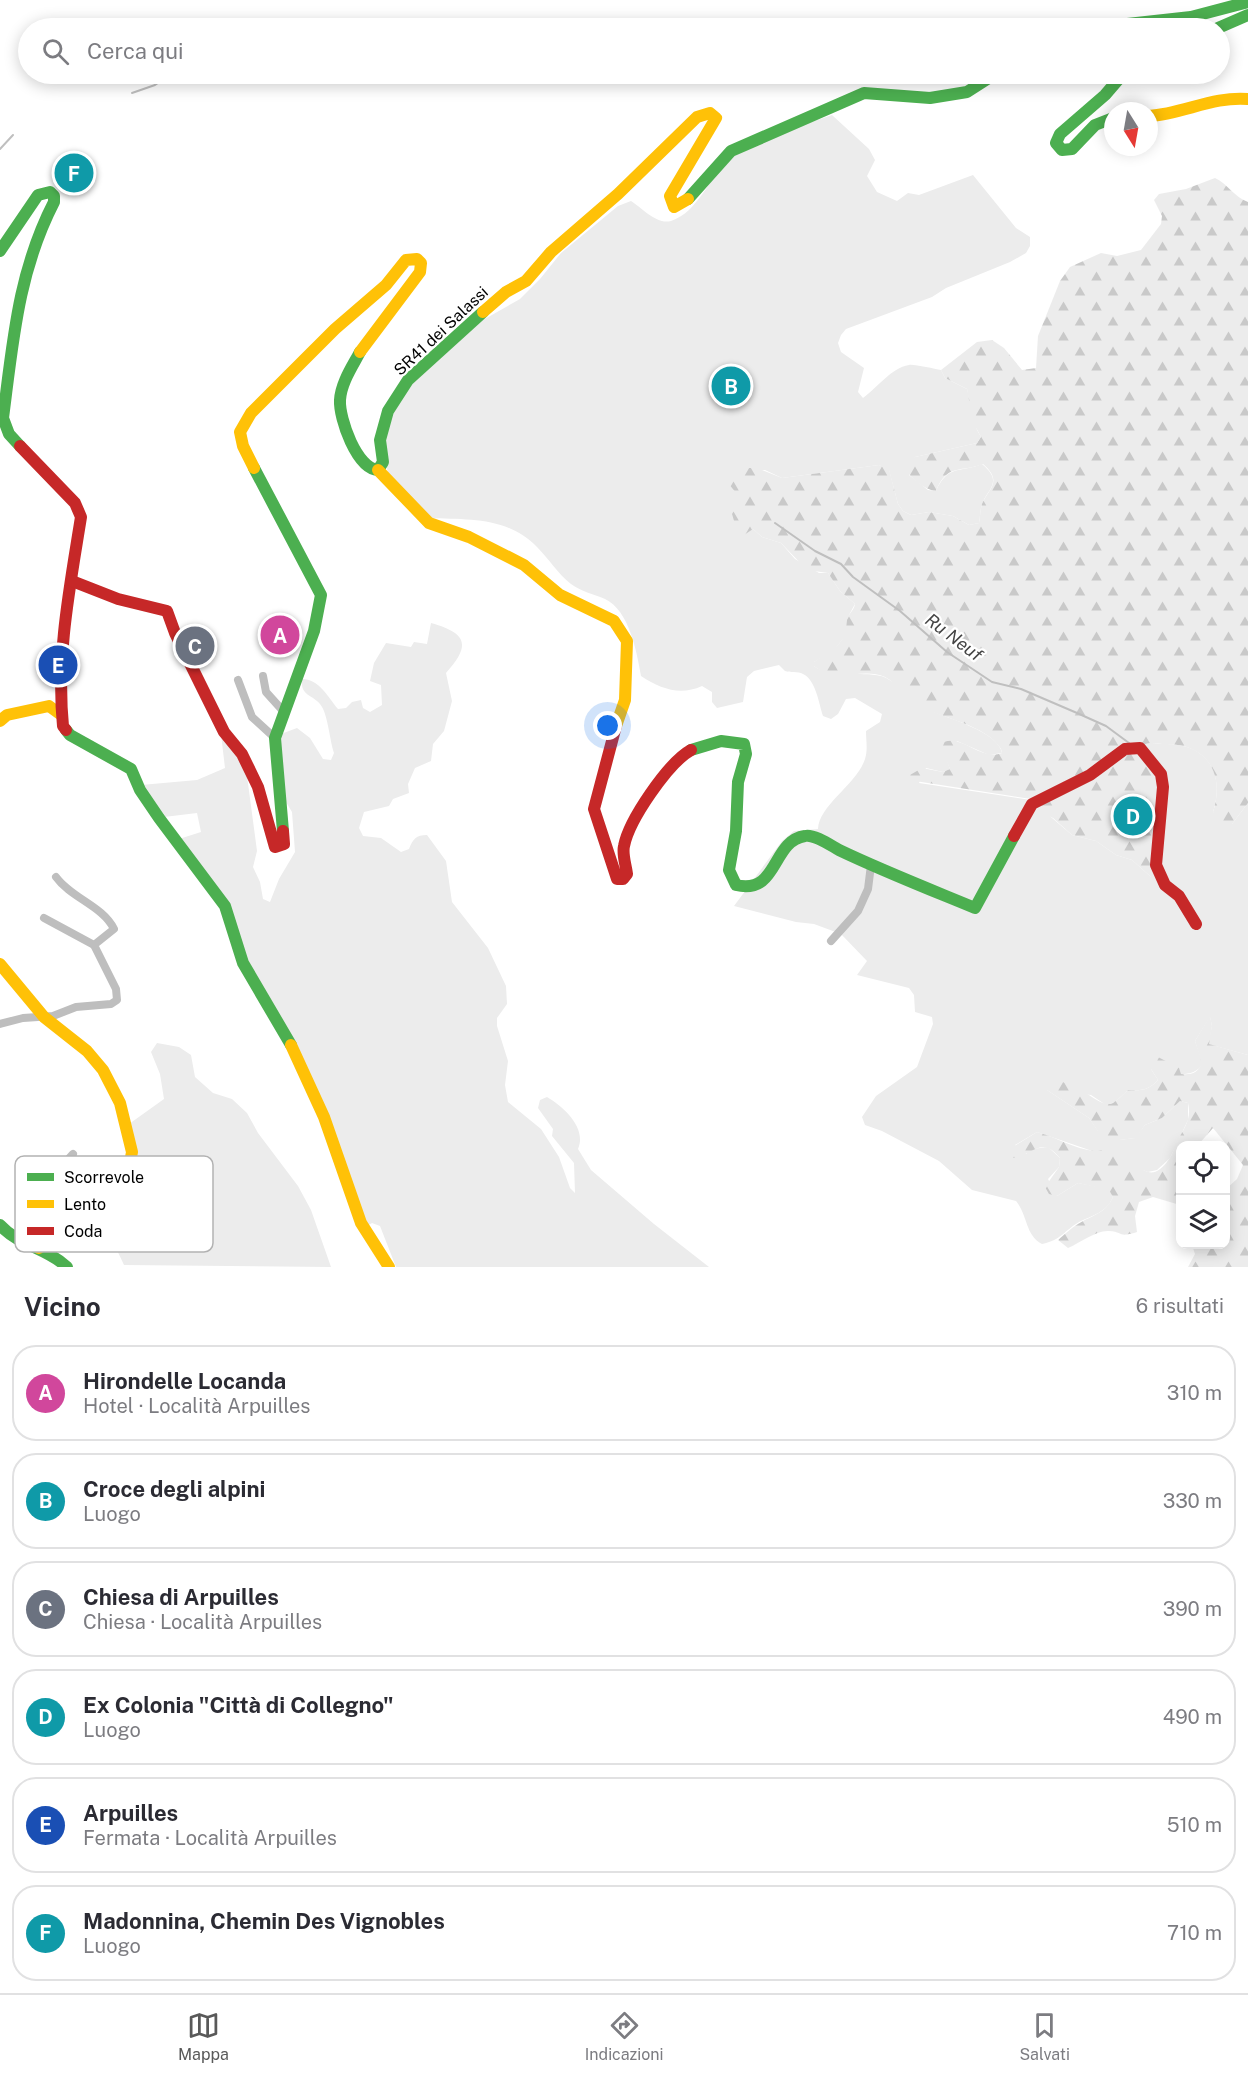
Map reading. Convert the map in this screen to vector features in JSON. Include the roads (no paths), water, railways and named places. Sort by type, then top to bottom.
[{"type":"street","points":[[1169,18],[1219,14],[1248,2]]},
{"type":"street","points":[[1230,23],[1248,15]]},
{"type":"street","name":"SR41 dei Salassi","points":[[378,470],[384,462],[380,440],[388,411],[408,380],[506,292],[526,281],[551,252],[618,194],[697,117],[710,113],[716,118],[670,196],[674,207],[685,202],[731,151],[864,93],[888,93],[930,98],[967,92],[979,84]]},
{"type":"street","points":[[1104,120],[1084,133],[1072,149],[1062,150],[1056,143],[1060,134],[1114,84]]},
{"type":"street","points":[[1158,116],[1167,117],[1211,100],[1248,99]]},
{"type":"street","points":[[0,251],[38,195],[50,192],[54,196],[54,202],[36,237],[19,300],[3,418],[9,434],[65,489],[81,517],[66,614],[60,714],[63,726],[70,735],[131,769],[140,790],[159,818],[225,906],[243,963],[284,1031],[324,1117],[361,1223],[389,1267]]},
{"type":"street","points":[[72,581],[93,587],[118,599],[167,611],[175,633],[224,732],[242,754],[258,787],[275,847],[284,844],[275,738],[312,636],[321,595],[243,446],[240,432],[251,413],[335,329],[386,285],[406,260],[414,258],[421,263],[420,272],[406,286],[346,375],[340,397],[346,429],[369,469],[378,470],[429,523],[469,537],[524,565],[560,595],[614,621],[624,634],[627,641],[625,700],[611,740],[594,809],[615,878],[621,879],[626,876],[624,845],[630,830],[674,763],[692,749],[735,741],[744,744],[746,750],[738,782],[736,831],[729,870],[736,885],[744,889],[755,888],[766,877],[790,840],[798,835],[808,835],[871,865],[975,908],[1032,804],[1090,775],[1125,749],[1140,748],[1161,774],[1163,788],[1156,865],[1165,885],[1179,896],[1196,924]]},
{"type":"street","points":[[262,676],[266,692],[284,712]]},
{"type":"street","points":[[238,680],[252,717],[275,738]]},
{"type":"street","points":[[0,721],[7,715],[49,706],[60,714]]},
{"type":"street","points":[[831,941],[858,911],[867,889],[871,865]]},
{"type":"street","points":[[56,877],[65,889],[109,920],[114,929],[94,945]]},
{"type":"street","points":[[0,1024],[23,1018],[45,1017],[87,1004],[111,1004],[117,1000],[116,989],[94,945],[44,918]]},
{"type":"street","points":[[0,964],[45,1017],[87,1051],[103,1070],[120,1103],[131,1156]]},
{"type":"street","points":[[0,1225],[15,1240]]},
{"type":"street","points":[[49,1252],[68,1267]]},
{"type":"waterway","points":[[132,93],[156,84]]},
{"type":"waterway","points":[[0,149],[13,135]]},
{"type":"waterway","name":"Ru Neuf","points":[[775,523],[815,551],[841,564],[853,577],[900,611],[947,652],[992,682],[1021,689],[1077,713],[1106,726],[1129,743]]},
{"type":"place","name":"Madonnina, Chemin Des Vignobles","points":[[74,173]]},
{"type":"place","name":"Croce degli alpini","points":[[731,386]]},
{"type":"place","name":"Hirondelle Locanda","points":[[280,635]]},
{"type":"place","name":"Chiesa di Arpuilles","points":[[195,646]]},
{"type":"place","name":"Arpuilles","points":[[58,665]]},
{"type":"place","name":"Ex Colonia \"Città di Collegno\"","points":[[1133,816]]}]
